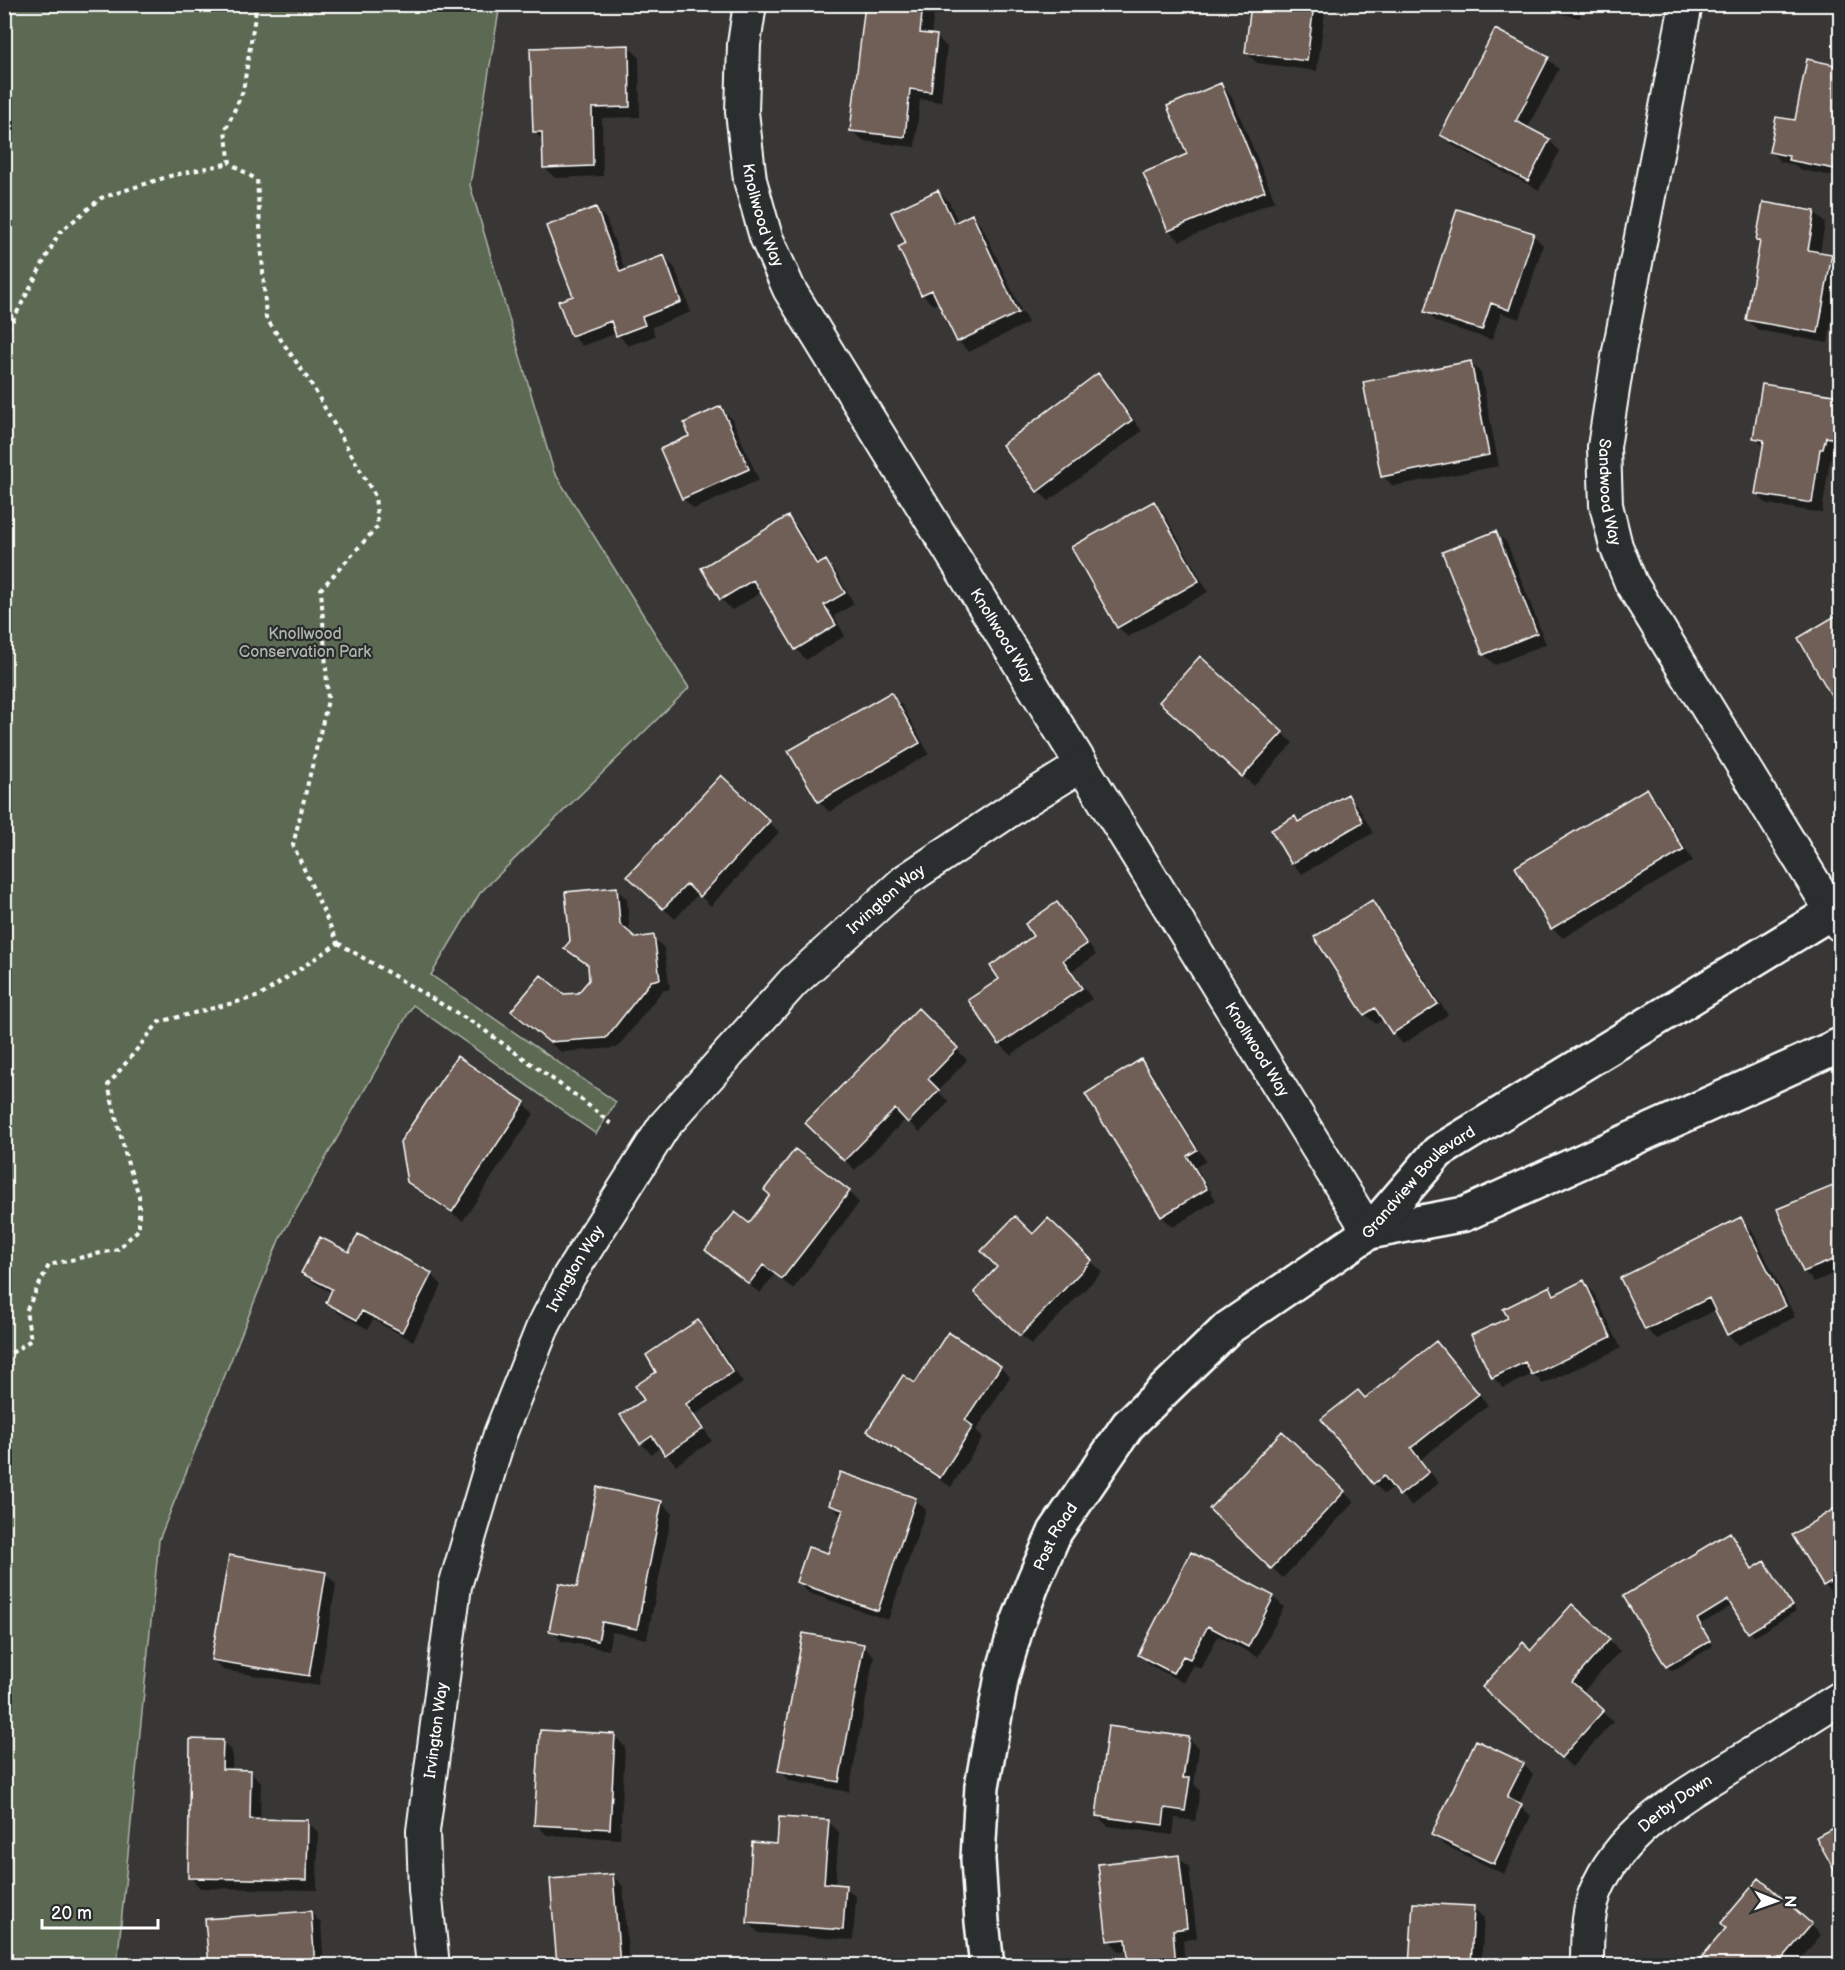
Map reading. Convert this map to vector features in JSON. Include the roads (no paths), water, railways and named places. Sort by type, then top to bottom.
[{"type":"street","name":"Knollwood Way","points":[[750,4],[744,44],[742,112],[750,180],[770,248],[789,290],[1370,1232]]},
{"type":"street","name":"Sandwood Way","points":[[1686,4],[1619,351],[1605,436],[1606,505],[1616,546],[1631,583],[1838,915]]},
{"type":"street","name":"Irvington Way","points":[[433,1965],[425,1890],[423,1831],[455,1586],[500,1434],[542,1329],[569,1276],[664,1126],[793,982],[906,880],[1081,766]]},
{"type":"street","name":"Grandview Boulevard","points":[[1370,1232],[1438,1152],[1838,915]]},
{"type":"street","name":"Grandview Boulevard","points":[[1370,1232],[1465,1214],[1840,1045]]},
{"type":"street","name":"Post Road","points":[[987,1965],[978,1859],[982,1786],[1002,1676],[1031,1589],[1055,1532],[1128,1425],[1228,1328],[1370,1232]]},
{"type":"street","name":"Derby Down","points":[[1587,1965],[1587,1930],[1595,1894],[1610,1864],[1625,1845],[1653,1818],[1696,1788],[1840,1698]]},
{"type":"park label","name":"Knollwood Conservation Park","points":[[305,643]]}]
